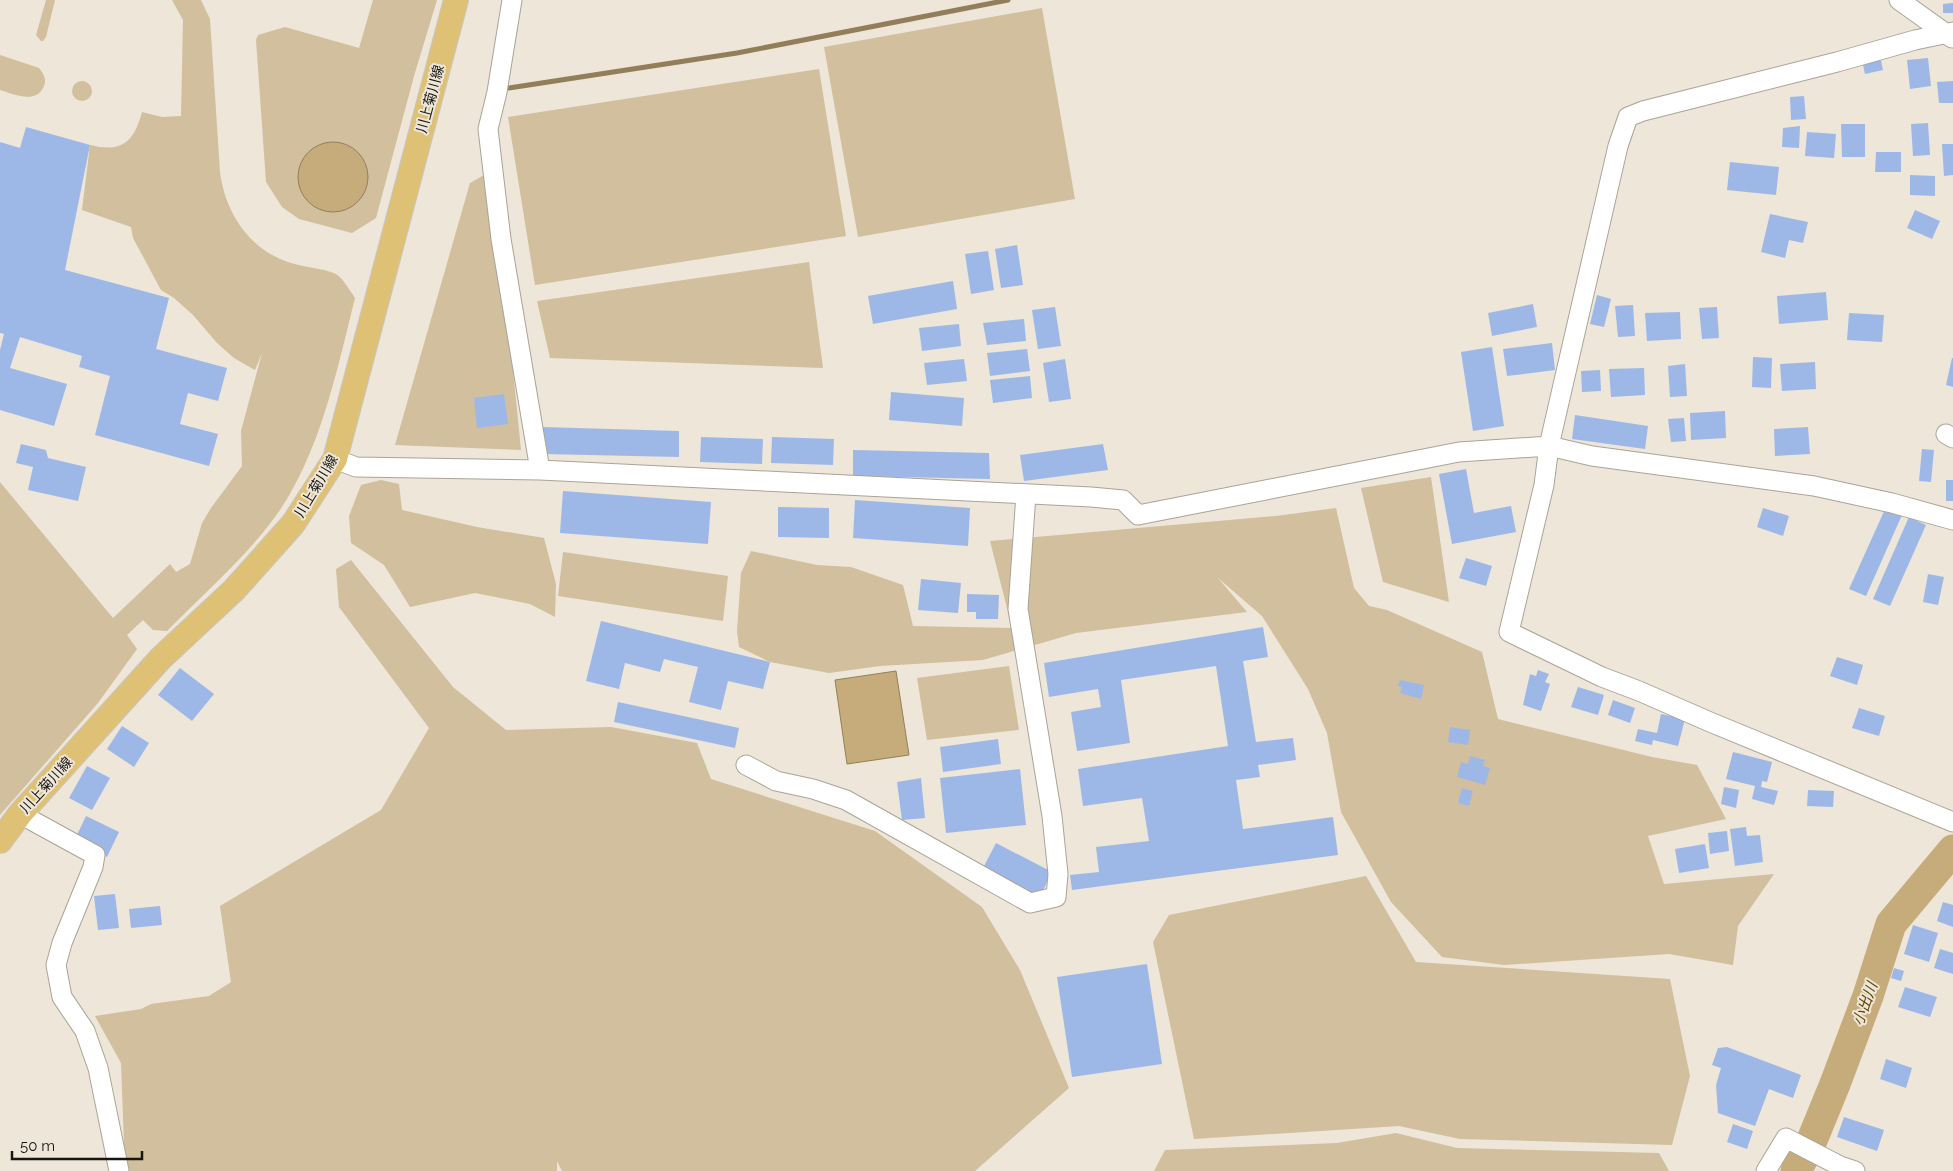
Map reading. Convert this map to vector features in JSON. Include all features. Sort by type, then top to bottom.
[{"type":"main road","name":"川上菊川線","points":[[0,841],[20,814],[160,658],[234,590],[293,524],[335,460],[456,0]]},
{"type":"street","points":[[512,0],[497,92],[488,129],[501,239],[540,470]]},
{"type":"street","points":[[1899,0],[1951,35]]},
{"type":"street","points":[[1951,35],[1915,40],[1837,62],[1643,111],[1628,117],[1618,146],[1549,446],[1544,484],[1509,632],[1602,677],[1953,822]]},
{"type":"street","points":[[335,460],[356,467],[540,470],[1123,500],[1138,515],[1459,452],[1549,446],[1592,456],[1814,486],[1892,503],[1953,520]]},
{"type":"street","points":[[746,765],[776,781],[813,789],[846,800],[1030,903],[1056,896],[1058,874],[1052,816],[1018,610],[1026,494]]},
{"type":"street","points":[[20,814],[94,855],[93,867],[62,943],[56,965],[62,997],[85,1031],[98,1068],[118,1171]]},
{"type":"street","points":[[1766,1171],[1786,1138],[1840,1166],[1855,1171]]},
{"type":"shaded area","points":[[46,0],[55,0],[46,37],[41,41],[36,35]]},
{"type":"shaded area","points":[[172,0],[201,0],[210,19],[220,172],[227,201],[233,215],[241,227],[262,248],[288,262],[336,274],[355,298],[336,376],[320,427],[300,476],[275,517],[231,568],[167,631],[153,630],[143,620],[127,635],[137,649],[98,703],[0,815],[0,482],[113,618],[170,564],[176,572],[190,564],[202,523],[242,466],[241,431],[262,353],[255,370],[234,358],[217,343],[193,315],[174,298],[161,290],[133,238],[131,227],[82,210],[90,145],[110,147],[125,143],[135,131],[142,112],[162,117],[181,116],[183,20]]},
{"type":"shaded area","points":[[373,0],[437,0],[414,76],[376,218],[352,233],[299,219],[282,207],[266,182],[256,40],[258,35],[285,27],[359,48]]},
{"type":"shaded area","points":[[1042,8],[1075,199],[858,237],[824,47]]},
{"type":"shaded area","points":[[0,55],[39,68],[45,79],[44,86],[40,92],[30,97],[24,97],[0,90]]},
{"type":"shaded area","points":[[819,69],[846,236],[535,285],[508,117]]},
{"type":"shaded area","points":[[82,81],[89,84],[92,91],[89,98],[82,101],[75,98],[72,91],[75,84]]},
{"type":"shaded area","points":[[333,142],[346,145],[358,152],[365,164],[368,177],[365,190],[358,202],[346,209],[333,212],[320,209],[308,202],[301,190],[298,177],[301,164],[308,152],[320,145]]},
{"type":"shaded area","points":[[493,170],[521,450],[395,445],[470,183]]},
{"type":"shaded area","points":[[809,262],[823,368],[550,358],[537,301]]},
{"type":"shaded area","points":[[1431,477],[1449,602],[1383,582],[1361,488]]},
{"type":"shaded area","points":[[381,480],[399,484],[402,510],[477,527],[544,538],[556,584],[555,617],[530,604],[475,593],[410,607],[384,565],[351,543],[349,516],[361,485]]},
{"type":"shaded area","points":[[1336,508],[1354,588],[1369,606],[1387,610],[1482,652],[1498,719],[1652,757],[1697,765],[1726,819],[1648,836],[1664,884],[1774,874],[1738,926],[1733,965],[1669,954],[1504,965],[1442,957],[1391,902],[1341,812],[1327,733],[1308,689],[1262,616],[1218,578],[1247,612],[1076,633],[983,660],[880,666],[829,673],[770,662],[739,647],[737,631],[741,573],[751,551],[817,565],[851,567],[903,585],[913,626],[1012,628],[990,541],[1276,516]]},
{"type":"shaded area","points":[[563,552],[728,576],[723,621],[558,596]]},
{"type":"shaded area","points":[[351,560],[453,687],[506,730],[611,727],[697,743],[711,779],[875,831],[982,907],[1020,970],[1069,1088],[975,1171],[562,1171],[557,1161],[557,1171],[125,1171],[121,1063],[95,1016],[141,1009],[151,1004],[209,996],[231,982],[220,906],[381,810],[429,728],[339,607],[336,569]]},
{"type":"shaded area","points":[[1009,666],[1019,730],[927,740],[917,678]]},
{"type":"shaded area","points":[[896,671],[909,755],[847,764],[835,680]]},
{"type":"shaded area","points":[[1366,876],[1416,962],[1670,979],[1690,1076],[1672,1145],[1460,1139],[1399,1126],[1194,1139],[1153,942],[1169,915]]},
{"type":"shaded area","points":[[1396,1133],[1457,1148],[1659,1153],[1669,1171],[1154,1171],[1165,1150],[1337,1143]]},
{"type":"building","points":[[1953,3],[1953,13],[1943,13],[1943,4]]},
{"type":"building","points":[[1880,56],[1883,70],[1865,74],[1862,60]]},
{"type":"building","points":[[1928,58],[1931,86],[1910,89],[1907,60]]},
{"type":"building","points":[[1953,81],[1953,103],[1939,103],[1937,82]]},
{"type":"building","points":[[1804,96],[1806,119],[1791,120],[1790,97]]},
{"type":"building","points":[[1928,123],[1930,155],[1913,156],[1911,124]]},
{"type":"building","points":[[1841,124],[1865,124],[1865,157],[1842,157]]},
{"type":"building","points":[[1800,126],[1799,148],[1782,147],[1783,128]]},
{"type":"building","points":[[26,127],[90,145],[65,270],[169,298],[156,349],[227,368],[218,401],[188,393],[180,424],[218,434],[209,466],[95,435],[110,376],[79,367],[82,356],[20,337],[10,368],[67,384],[54,426],[0,410],[0,350],[4,334],[0,333],[0,142],[20,148]]},
{"type":"building","points":[[1807,132],[1836,134],[1834,158],[1805,156]]},
{"type":"building","points":[[1942,144],[1953,144],[1953,175],[1944,176]]},
{"type":"building","points":[[1876,152],[1901,152],[1901,172],[1875,172]]},
{"type":"building","points":[[1730,162],[1779,167],[1776,195],[1727,190]]},
{"type":"building","points":[[1910,175],[1935,176],[1935,196],[1910,195]]},
{"type":"building","points":[[1915,210],[1940,221],[1932,239],[1907,228]]},
{"type":"building","points":[[1770,214],[1808,222],[1803,243],[1789,240],[1785,258],[1761,252]]},
{"type":"building","points":[[1017,245],[1023,285],[1001,288],[995,249]]},
{"type":"building","points":[[988,251],[994,290],[971,294],[965,254]]},
{"type":"building","points":[[953,281],[957,309],[873,324],[868,296]]},
{"type":"building","points":[[1826,292],[1828,320],[1779,324],[1777,296]]},
{"type":"building","points":[[1597,295],[1611,299],[1604,327],[1590,324]]},
{"type":"building","points":[[1533,304],[1537,327],[1492,336],[1488,313]]},
{"type":"building","points":[[1633,305],[1635,336],[1618,337],[1615,306]]},
{"type":"building","points":[[1055,307],[1061,346],[1038,349],[1032,310]]},
{"type":"building","points":[[1717,307],[1719,338],[1702,339],[1699,308]]},
{"type":"building","points":[[1680,312],[1681,339],[1647,341],[1645,313]]},
{"type":"building","points":[[1849,313],[1884,315],[1882,342],[1847,340]]},
{"type":"building","points":[[1024,319],[1026,341],[987,345],[983,323]]},
{"type":"building","points":[[959,324],[961,346],[922,351],[919,328]]},
{"type":"building","points":[[1552,343],[1555,370],[1507,376],[1503,349]]},
{"type":"building","points":[[1492,347],[1504,426],[1473,431],[1461,352]]},
{"type":"building","points":[[1027,349],[1030,371],[990,376],[987,353]]},
{"type":"building","points":[[1753,357],[1772,358],[1771,388],[1752,387]]},
{"type":"building","points":[[1953,358],[1953,387],[1946,385]]},
{"type":"building","points":[[964,359],[967,381],[927,385],[924,363]]},
{"type":"building","points":[[1065,359],[1071,399],[1049,402],[1043,363]]},
{"type":"building","points":[[1815,362],[1816,389],[1782,391],[1780,364]]},
{"type":"building","points":[[1685,364],[1687,396],[1670,397],[1668,366]]},
{"type":"building","points":[[1644,368],[1645,395],[1611,397],[1609,369]]},
{"type":"building","points":[[1600,370],[1601,391],[1582,392],[1581,371]]},
{"type":"building","points":[[1030,376],[1032,398],[993,403],[990,380]]},
{"type":"building","points":[[891,392],[964,398],[962,426],[889,420]]},
{"type":"building","points":[[504,394],[508,424],[477,428],[474,398]]},
{"type":"building","points":[[1725,411],[1726,438],[1691,440],[1690,413]]},
{"type":"building","points":[[1575,415],[1648,426],[1645,449],[1572,439]]},
{"type":"building","points":[[1684,418],[1686,441],[1671,442],[1668,419]]},
{"type":"building","points":[[542,427],[679,431],[679,457],[543,454]]},
{"type":"building","points":[[1808,427],[1810,454],[1775,456],[1774,429]]},
{"type":"building","points":[[701,437],[763,439],[762,464],[700,462]]},
{"type":"building","points":[[772,437],[834,439],[833,465],[771,463]]},
{"type":"building","points":[[21,444],[46,450],[48,458],[86,467],[78,501],[28,490],[33,467],[16,463]]},
{"type":"building","points":[[1103,444],[1108,470],[1024,481],[1020,455]]},
{"type":"building","points":[[1922,449],[1934,450],[1931,482],[1919,481]]},
{"type":"building","points":[[853,450],[989,453],[990,479],[853,476]]},
{"type":"building","points":[[1466,469],[1474,513],[1511,506],[1516,532],[1452,544],[1439,474]]},
{"type":"building","points":[[1946,480],[1953,480],[1953,501],[1946,501]]},
{"type":"building","points":[[563,491],[711,502],[708,544],[560,533]]},
{"type":"building","points":[[855,500],[970,508],[968,546],[853,538]]},
{"type":"building","points":[[778,507],[829,508],[829,538],[778,537]]},
{"type":"building","points":[[1886,507],[1902,515],[1866,596],[1849,589]]},
{"type":"building","points":[[1763,508],[1789,516],[1783,536],[1757,527]]},
{"type":"building","points":[[1909,517],[1926,525],[1890,606],[1873,599]]},
{"type":"building","points":[[1466,558],[1492,566],[1486,586],[1459,578]]},
{"type":"building","points":[[1928,574],[1944,577],[1938,605],[1923,602]]},
{"type":"building","points":[[921,579],[961,583],[958,613],[918,610]]},
{"type":"building","points":[[967,594],[999,595],[998,619],[976,619],[976,612],[967,612]]},
{"type":"building","points":[[601,621],[770,662],[763,689],[728,681],[721,710],[689,702],[698,667],[664,659],[660,672],[625,663],[619,689],[586,681]]},
{"type":"building","points":[[1263,627],[1268,657],[1243,661],[1256,742],[1293,738],[1296,760],[1258,765],[1260,777],[1236,780],[1243,829],[1333,817],[1338,855],[1072,890],[1070,875],[1099,872],[1096,847],[1149,841],[1142,798],[1083,806],[1078,769],[1228,746],[1216,666],[1121,680],[1130,743],[1077,751],[1071,712],[1101,707],[1098,689],[1049,697],[1044,663]]},
{"type":"building","points":[[1837,657],[1863,665],[1857,685],[1830,676]]},
{"type":"building","points":[[180,668],[214,694],[192,721],[158,695]]},
{"type":"building","points":[[1538,670],[1549,674],[1545,682],[1550,684],[1541,711],[1523,705],[1530,674],[1536,676]]},
{"type":"building","points":[[1400,680],[1424,685],[1421,699],[1400,693],[1402,687],[1398,686]]},
{"type":"building","points":[[1578,687],[1604,695],[1598,715],[1571,707]]},
{"type":"building","points":[[1613,700],[1635,708],[1630,723],[1608,715]]},
{"type":"building","points":[[618,702],[739,728],[735,748],[614,722]]},
{"type":"building","points":[[1859,708],[1885,716],[1879,736],[1852,728]]},
{"type":"building","points":[[1661,714],[1685,719],[1678,746],[1653,740],[1652,745],[1635,741],[1638,729],[1657,733]]},
{"type":"building","points":[[122,726],[149,743],[134,767],[107,749]]},
{"type":"building","points":[[1450,727],[1470,730],[1468,745],[1448,742]]},
{"type":"building","points":[[998,739],[1001,764],[943,772],[940,747]]},
{"type":"building","points":[[1733,752],[1772,762],[1767,782],[1762,781],[1761,787],[1778,791],[1774,805],[1752,799],[1755,786],[1726,779]]},
{"type":"building","points":[[1470,756],[1485,760],[1483,766],[1490,768],[1485,785],[1457,777],[1461,762],[1468,764]]},
{"type":"building","points":[[87,766],[110,778],[92,810],[69,798]]},
{"type":"building","points":[[1020,769],[1026,825],[946,833],[940,778]]},
{"type":"building","points":[[921,778],[925,818],[902,820],[897,782]]},
{"type":"building","points":[[1724,787],[1739,790],[1736,808],[1721,804]]},
{"type":"building","points":[[1462,788],[1473,791],[1469,806],[1458,803]]},
{"type":"building","points":[[1808,790],[1834,791],[1833,807],[1807,806]]},
{"type":"building","points":[[86,816],[119,832],[107,857],[74,841]]},
{"type":"building","points":[[1746,827],[1747,836],[1760,835],[1763,862],[1735,866],[1730,829]]},
{"type":"building","points":[[1727,831],[1729,851],[1710,854],[1708,833]]},
{"type":"building","points":[[996,843],[1052,872],[1039,899],[982,870]]},
{"type":"building","points":[[1705,844],[1709,868],[1679,873],[1675,849]]},
{"type":"building","points":[[115,894],[119,928],[98,930],[94,896]]},
{"type":"building","points":[[1943,902],[1953,905],[1953,927],[1937,921]]},
{"type":"building","points":[[160,906],[162,925],[131,928],[129,909]]},
{"type":"building","points":[[1913,925],[1938,933],[1929,962],[1904,954]]},
{"type":"building","points":[[1940,949],[1953,953],[1953,974],[1934,968]]},
{"type":"building","points":[[1147,964],[1162,1064],[1072,1077],[1057,977]]},
{"type":"building","points":[[1894,968],[1904,971],[1901,981],[1891,978]]},
{"type":"building","points":[[1905,987],[1937,997],[1930,1017],[1898,1007]]},
{"type":"building","points":[[1727,1047],[1801,1075],[1793,1098],[1769,1089],[1755,1126],[1718,1113],[1716,1085],[1721,1068],[1712,1065],[1718,1048]]},
{"type":"building","points":[[1886,1059],[1912,1068],[1906,1088],[1880,1079]]},
{"type":"building","points":[[1844,1117],[1884,1130],[1877,1151],[1837,1137]]},
{"type":"building","points":[[1733,1124],[1753,1131],[1747,1149],[1727,1142]]},
{"type":"waterway","points":[[509,88],[737,53],[1008,0]]},
{"type":"waterway","name":"小出川","points":[[1796,1171],[1810,1145],[1835,1084],[1868,996],[1891,924],[1953,850]]}]
